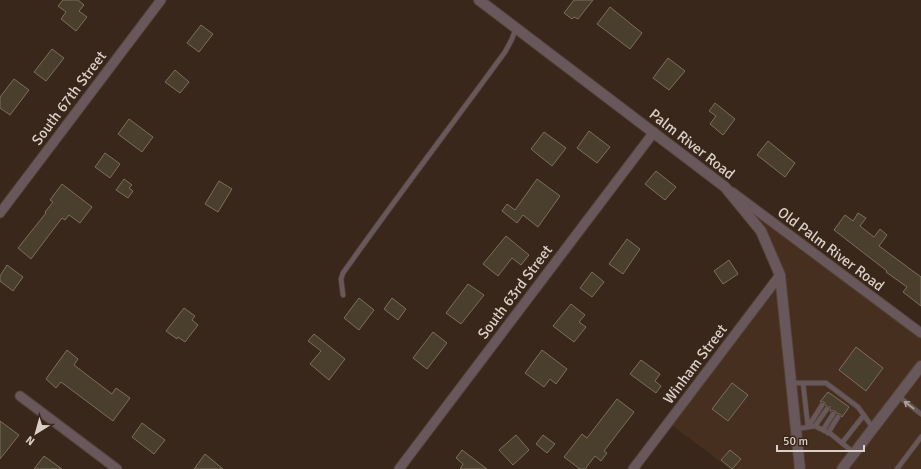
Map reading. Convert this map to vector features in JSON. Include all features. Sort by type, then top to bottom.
[{"type":"street","name":"South 67th Street","points":[[0,213],[161,0]]},
{"type":"street","name":"Palm River Road","points":[[479,0],[725,187],[761,231],[780,275],[800,469]]},
{"type":"street","name":"South 63rd Street","points":[[399,469],[654,132]]},
{"type":"street","name":"Old Palm River Road","points":[[725,187],[921,333]]},
{"type":"street","name":"Winham Street","points":[[633,469],[780,275]]},
{"type":"street","points":[[844,468],[921,366]]},
{"type":"street","points":[[20,396],[117,469]]},
{"type":"lane","points":[[343,295],[341,279],[344,273],[391,205],[418,172],[505,52],[516,28]]},
{"type":"lane","points":[[791,383],[826,383],[858,407],[873,428]]},
{"type":"lane","points":[[803,383],[808,427]]},
{"type":"lane","points":[[831,394],[834,389]]},
{"type":"lane","points":[[836,398],[839,392]]},
{"type":"lane","points":[[898,396],[921,414]]},
{"type":"lane","points":[[842,402],[846,397]]},
{"type":"lane","points":[[847,406],[850,401]]},
{"type":"lane","points":[[808,427],[822,405]]},
{"type":"lane","points":[[815,426],[827,409]]},
{"type":"lane","points":[[823,430],[833,414]]},
{"type":"lane","points":[[842,443],[864,415]]},
{"type":"lane","points":[[828,433],[838,417]]},
{"type":"lane","points":[[796,429],[815,426],[828,433],[854,453]]},
{"type":"lane","points":[[897,469],[921,437]]},
{"type":"shaded area","points":[[739,200],[921,334],[921,365],[840,469],[803,469],[772,251]]},
{"type":"shaded area","points":[[779,279],[798,469],[730,469],[669,423]]},
{"type":"shaded area","points":[[921,366],[921,469],[844,469]]},
{"type":"building","points":[[63,0],[78,0],[84,5],[79,11],[87,17],[76,31],[61,19],[66,12],[58,6]]},
{"type":"building","points":[[574,0],[593,0],[578,19],[574,17],[572,19],[564,13]]},
{"type":"building","points":[[610,7],[642,33],[630,49],[597,24]]},
{"type":"building","points":[[201,25],[213,34],[199,52],[187,43]]},
{"type":"building","points":[[52,49],[64,58],[46,81],[34,72]]},
{"type":"building","points":[[668,58],[685,71],[669,90],[653,78]]},
{"type":"building","points":[[175,70],[189,82],[180,93],[165,82]]},
{"type":"building","points":[[14,79],[29,90],[10,115],[0,108],[0,97]]},
{"type":"building","points":[[715,103],[735,119],[723,135],[710,124],[716,116],[709,111]]},
{"type":"building","points":[[129,119],[153,137],[142,152],[118,134]]},
{"type":"building","points":[[589,131],[610,147],[597,163],[577,148]]},
{"type":"building","points":[[544,132],[566,148],[552,166],[531,149]]},
{"type":"building","points":[[768,141],[795,163],[785,177],[757,155]]},
{"type":"building","points":[[105,153],[120,164],[110,178],[95,167]]},
{"type":"building","points":[[656,171],[676,187],[665,200],[645,184]]},
{"type":"building","points":[[124,179],[132,185],[129,188],[133,191],[128,198],[116,190]]},
{"type":"building","points":[[537,179],[560,196],[538,227],[523,215],[517,223],[502,211],[507,204],[515,210]]},
{"type":"building","points":[[219,181],[232,189],[218,212],[205,204]]},
{"type":"building","points":[[62,184],[92,207],[80,223],[69,215],[65,220],[62,218],[31,259],[18,248],[46,213],[45,212],[53,202],[50,200]]},
{"type":"building","points":[[858,213],[866,218],[860,226],[874,237],[880,229],[887,235],[879,246],[921,277],[921,306],[903,292],[907,287],[834,230],[845,215],[853,221]]},
{"type":"building","points":[[506,236],[529,255],[521,265],[512,258],[498,276],[483,264]]},
{"type":"building","points":[[627,239],[640,249],[623,274],[609,264]]},
{"type":"building","points":[[729,260],[738,274],[723,284],[714,271]]},
{"type":"building","points":[[7,265],[23,277],[13,291],[0,281],[0,276]]},
{"type":"building","points":[[592,272],[604,282],[592,297],[580,288]]},
{"type":"building","points":[[468,284],[484,295],[461,324],[446,313]]},
{"type":"building","points":[[359,298],[374,310],[359,330],[344,318]]},
{"type":"building","points":[[392,298],[406,309],[398,320],[384,309]]},
{"type":"building","points":[[571,304],[585,315],[579,322],[586,327],[574,342],[553,326]]},
{"type":"building","points":[[184,308],[195,316],[192,320],[198,325],[185,342],[178,337],[177,339],[166,331]]},
{"type":"building","points":[[433,332],[447,343],[427,369],[413,358]]},
{"type":"building","points":[[314,334],[345,359],[329,380],[310,364],[321,351],[308,341]]},
{"type":"building","points":[[856,347],[883,368],[866,391],[839,370]]},
{"type":"building","points":[[67,350],[78,359],[74,365],[112,394],[116,388],[130,398],[113,421],[61,382],[56,388],[46,379]]},
{"type":"building","points":[[542,350],[567,369],[556,384],[550,379],[544,387],[525,373]]},
{"type":"building","points":[[641,360],[660,374],[655,381],[661,386],[656,393],[630,374]]},
{"type":"building","points":[[732,383],[748,395],[728,421],[712,409]]},
{"type":"building","points":[[828,392],[849,407],[842,417],[835,411],[830,411],[830,407],[826,406],[824,402],[820,402]]},
{"type":"building","points":[[617,399],[634,412],[604,451],[607,453],[601,461],[595,456],[585,469],[580,469],[564,457],[582,434],[587,438]]},
{"type":"building","points":[[0,421],[19,435],[0,459]]},
{"type":"building","points":[[142,423],[165,440],[154,454],[132,437]]},
{"type":"building","points":[[516,435],[529,450],[513,465],[499,450]]},
{"type":"building","points":[[543,435],[555,444],[547,453],[536,444]]},
{"type":"building","points":[[462,450],[487,469],[460,469],[463,464],[456,458]]},
{"type":"building","points":[[730,450],[741,459],[732,469],[721,460]]},
{"type":"building","points":[[205,454],[223,469],[194,469]]},
{"type":"building","points":[[44,456],[62,469],[34,469]]}]
